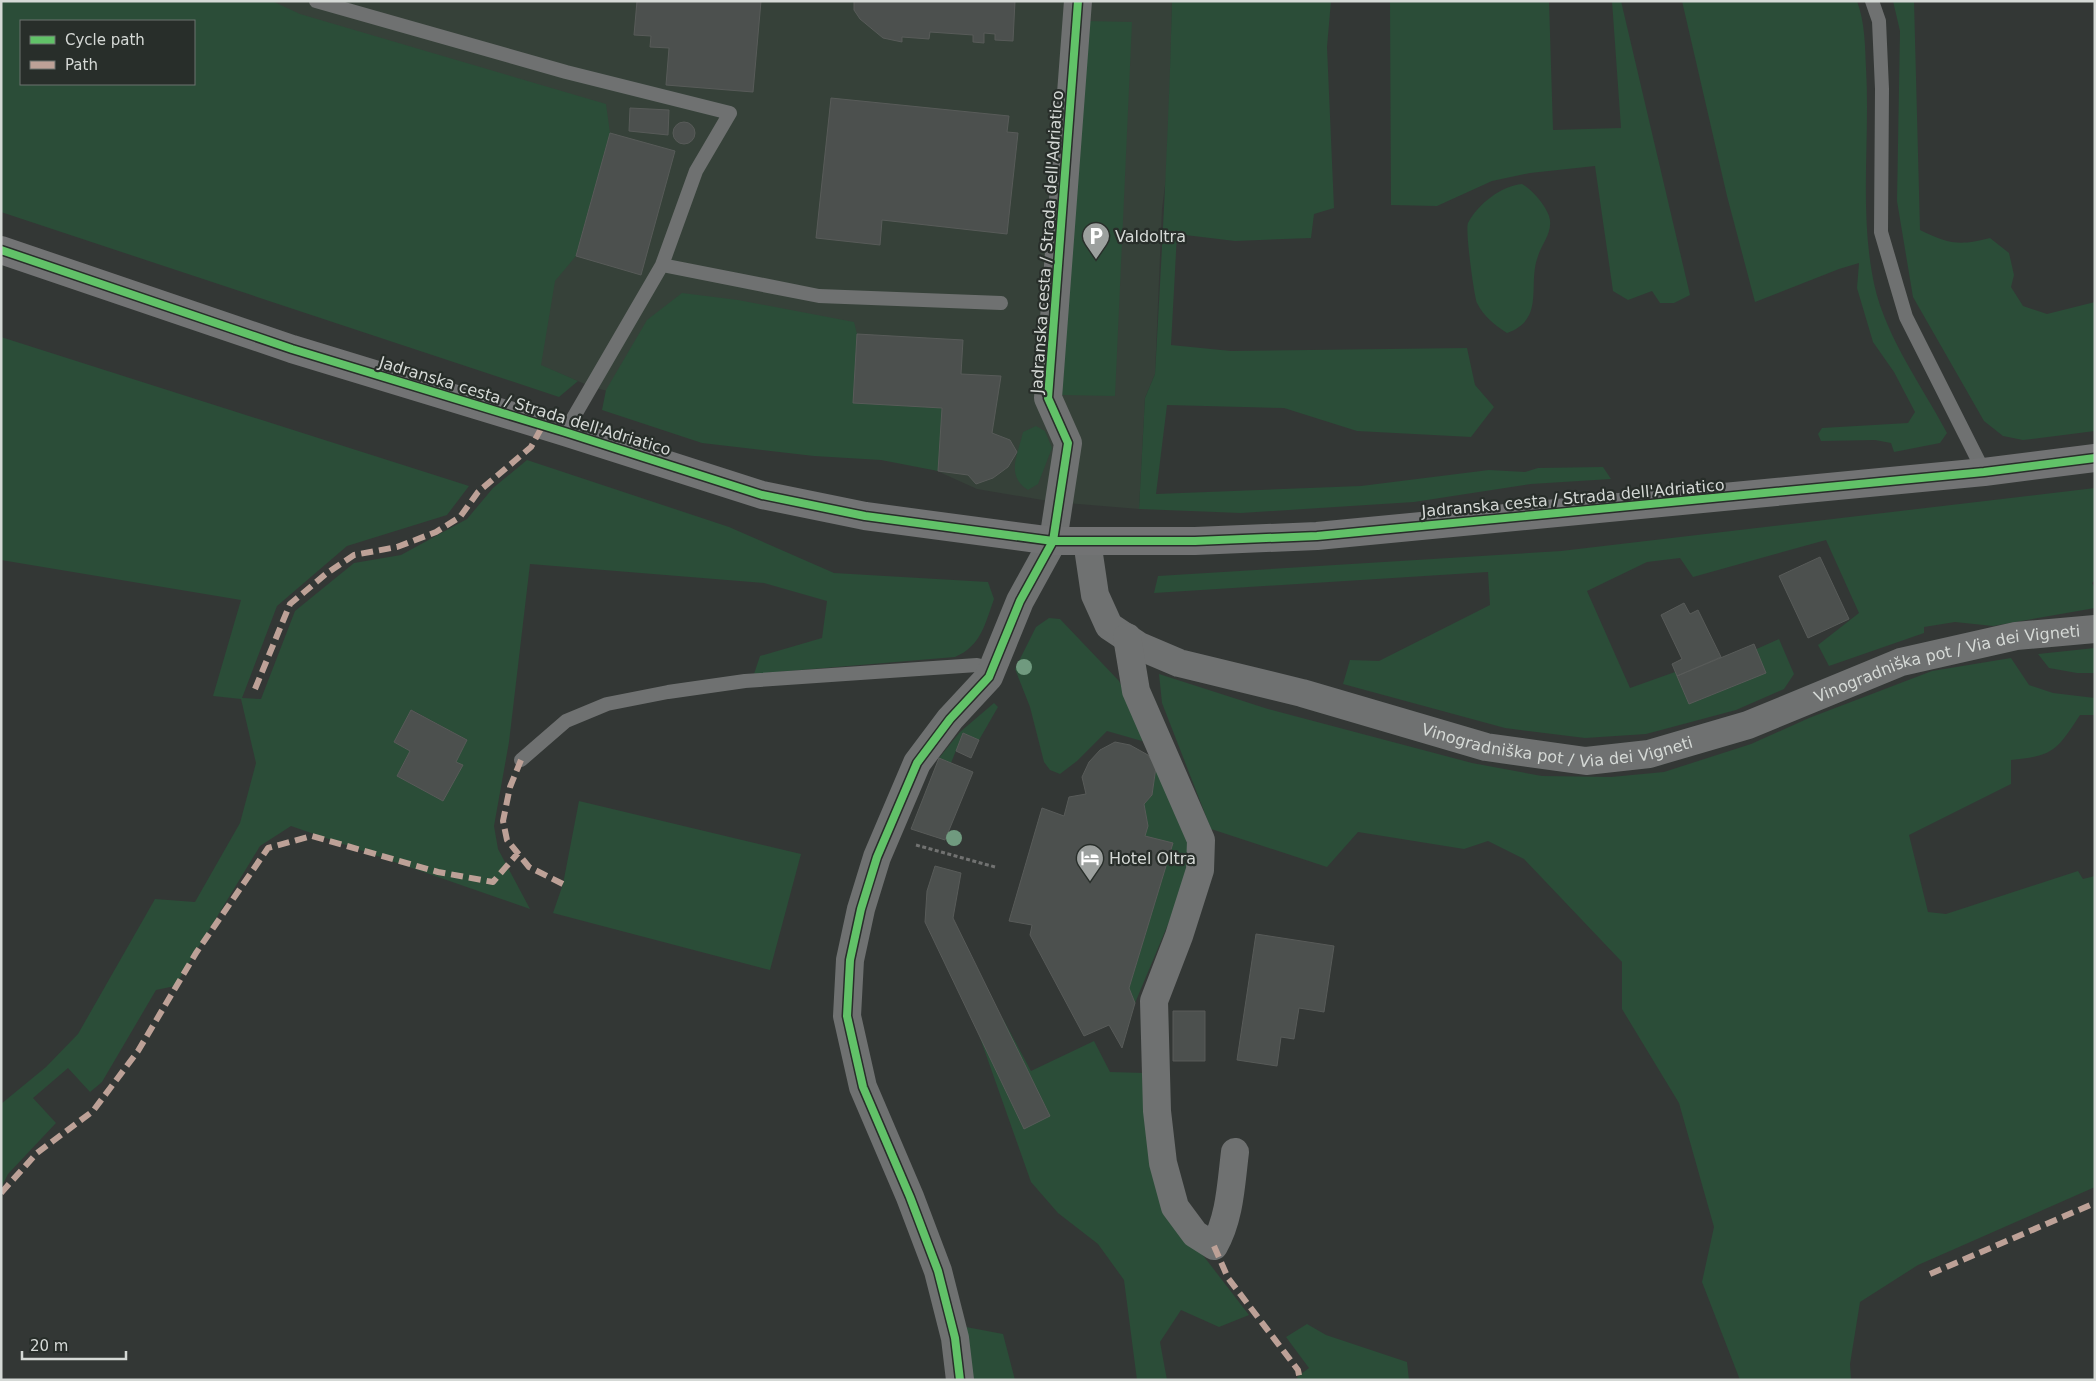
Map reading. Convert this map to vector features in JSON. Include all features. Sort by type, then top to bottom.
[{"type":"main road","name":"Jadranska cesta / Strada dell'Adriatico","points":[[1,250],[292,349],[565,432],[762,495],[865,516],[1053,541],[1195,541],[1317,536],[1984,472],[2095,458]]},
{"type":"street","name":"Jadranska cesta / Strada dell'Adriatico","points":[[1053,541],[1068,443],[1048,398],[1078,1]]},
{"type":"street","points":[[960,1380],[955,1338],[938,1271],[910,1197],[863,1087],[847,1016],[850,960],[861,909],[877,857],[917,763],[950,719],[989,677],[1020,601],[1053,541]]},
{"type":"street","name":"Vinogradniška pot / Via dei Vigneti","points":[[1086,541],[1095,595],[1109,626],[1139,646],[1179,664],[1302,692],[1486,747],[1586,760],[1648,754],[1748,725],[1901,662],[2016,636],[2095,629]]},
{"type":"street","points":[[1127,637],[1136,691],[1201,840],[1200,870],[1179,936],[1154,1000],[1157,1111],[1163,1163],[1175,1207],[1195,1234],[1214,1246],[1222,1232],[1229,1202],[1235,1152]]},
{"type":"lane","points":[[316,1],[566,72],[730,113],[696,171],[662,265],[623,336],[565,432]]},
{"type":"lane","points":[[1872,1],[1878,21],[1882,89],[1881,232],[1906,317],[1984,472]]},
{"type":"lane","points":[[662,265],[819,296],[1001,303]]},
{"type":"lane","points":[[521,760],[566,721],[607,704],[659,693],[745,681],[977,665],[993,669]]},
{"type":"path","points":[[940,852],[995,867]]},
{"type":"shaded area","points":[[1,1],[1172,1],[1168,161],[1162,209],[1155,374],[1145,398],[1139,509],[1054,502],[977,489],[835,425],[689,412],[592,387],[459,331],[1,198]]},
{"type":"green space","points":[[1,1],[272,1],[300,14],[606,104],[610,133],[576,256],[555,281],[541,365],[578,381],[559,397],[1,212]]},
{"type":"green space","points":[[1172,1],[1331,1],[1327,47],[1334,208],[1314,214],[1311,238],[1235,241],[1177,234],[1171,345],[1231,351],[1467,348],[1475,385],[1494,407],[1471,437],[1357,431],[1284,408],[1167,405],[1156,494],[1361,486],[1489,470],[1525,472],[1538,468],[1603,467],[1611,479],[1531,484],[1414,502],[1241,513],[1139,509],[1145,398],[1155,374],[1163,234]]},
{"type":"green space","points":[[1390,1],[1549,1],[1553,130],[1621,128],[1612,1],[1621,1],[1690,295],[1674,303],[1660,303],[1652,291],[1628,300],[1613,291],[1595,166],[1530,173],[1492,181],[1437,206],[1391,205]]},
{"type":"green space","points":[[1682,1],[1857,1],[1863,26],[1865,51],[1867,94],[1866,196],[1868,247],[1872,273],[1884,315],[1893,336],[1947,433],[1940,443],[1894,452],[1891,443],[1875,440],[1821,441],[1818,434],[1822,428],[1908,423],[1915,412],[1894,372],[1873,342],[1857,288],[1859,263],[1755,302],[1727,196]]},
{"type":"green space","points":[[1893,1],[1914,1],[1920,230],[1947,241],[1962,243],[1990,238],[2009,253],[2014,275],[2011,287],[2023,306],[2047,314],[2095,302],[2095,431],[2023,440],[2003,436],[1984,421],[1913,297],[1897,201],[1900,31]]},
{"type":"green space","points":[[1086,21],[1132,22],[1115,396],[1062,395]]},
{"type":"green space","points":[[1522,184],[1545,207],[1549,216],[1550,227],[1535,267],[1531,310],[1527,319],[1519,327],[1507,333],[1486,317],[1477,303],[1470,263],[1467,228],[1472,216],[1491,197],[1506,188]]},
{"type":"green space","points":[[682,293],[738,300],[854,322],[857,334],[853,403],[942,408],[938,471],[881,460],[814,456],[702,443],[602,410],[606,390],[647,320]]},
{"type":"green space","points":[[1,337],[469,486],[447,515],[347,546],[277,606],[242,698],[261,699],[295,611],[354,563],[401,555],[467,519],[493,488],[527,460],[729,527],[834,573],[988,582],[994,599],[981,633],[971,647],[955,657],[754,674],[760,656],[822,638],[827,601],[764,583],[530,564],[509,742],[494,826],[498,849],[530,909],[291,826],[260,846],[175,986],[156,990],[102,1082],[90,1092],[68,1068],[33,1098],[56,1123],[8,1174],[1,1188],[1,1104],[46,1067],[78,1034],[155,899],[195,902],[240,823],[256,763],[241,699],[213,696],[241,600],[1,560]],"holes":[[[412,710],[467,740],[456,762],[462,765],[443,801],[397,776],[410,751],[394,742]]]},
{"type":"green space","points":[[1036,426],[1045,431],[1052,448],[1038,484],[1028,490],[1017,478],[1015,464],[1023,432]]},
{"type":"green space","points":[[2095,488],[2095,580],[2092,583],[2095,588],[2095,608],[1993,626],[1955,622],[1924,627],[1924,633],[1829,666],[1818,645],[1859,613],[1826,540],[1693,577],[1680,558],[1647,562],[1587,591],[1630,688],[1675,672],[1697,701],[1750,679],[1752,651],[1779,639],[1794,674],[1784,689],[1736,710],[1646,734],[1585,738],[1505,728],[1343,684],[1350,660],[1379,661],[1490,605],[1488,572],[1154,593],[1158,576],[1561,551]]},
{"type":"green space","points":[[1049,618],[1060,619],[1119,681],[1149,743],[1107,731],[1077,761],[1060,774],[1050,770],[1044,762],[1030,707],[1015,669],[1036,627]]},
{"type":"green space","points":[[2095,648],[2095,673],[2077,673],[2049,668],[2038,654]]},
{"type":"green space","points":[[2011,658],[2029,685],[2053,693],[2095,698],[2095,715],[2080,715],[2059,744],[2046,753],[2011,760],[2011,784],[1909,835],[1928,912],[1946,914],[2078,871],[2083,879],[2095,876],[2095,1187],[1918,1265],[1860,1302],[1850,1364],[1851,1380],[1740,1380],[1702,1282],[1714,1227],[1679,1103],[1622,1009],[1622,962],[1524,859],[1488,841],[1464,849],[1358,832],[1327,867],[1211,829],[1162,703],[1159,674],[1268,709],[1472,763],[1542,776],[1611,777],[1664,772],[1751,744],[1809,718],[1932,671]]},
{"type":"green space","points":[[994,703],[998,707],[979,740],[963,733],[951,763],[939,758],[960,732]]},
{"type":"green space","points":[[1156,767],[1191,845],[1187,879],[1135,1003],[1129,988],[1173,843],[1145,836],[1148,826],[1144,804],[1152,795]]},
{"type":"green space","points":[[579,801],[801,854],[770,970],[553,913],[563,884]]},
{"type":"green space","points":[[1003,1019],[1031,1071],[1094,1041],[1110,1072],[1145,1073],[1202,1254],[1249,1315],[1219,1327],[1181,1310],[1160,1342],[1167,1380],[1137,1380],[1124,1280],[1098,1244],[1058,1213],[1031,1182],[978,1032]]},
{"type":"green space","points":[[1307,1324],[1326,1335],[1407,1362],[1409,1380],[1298,1380],[1297,1377],[1309,1368],[1286,1337]]},
{"type":"green space","points":[[966,1327],[1003,1334],[1015,1380],[972,1380]]},
{"type":"building","points":[[637,1],[761,1],[753,92],[666,85],[669,48],[650,47],[651,36],[634,35]]},
{"type":"building","points":[[854,1],[1015,1],[1013,41],[995,40],[995,34],[984,33],[984,43],[973,42],[973,35],[930,32],[929,39],[902,37],[902,42],[883,38],[860,19],[854,10]]},
{"type":"building","points":[[831,98],[1009,116],[1007,132],[1018,133],[1007,234],[882,220],[880,245],[816,238]]},
{"type":"building","points":[[630,108],[669,110],[668,135],[629,131]]},
{"type":"building","points":[[684,122],[692,125],[695,133],[692,141],[684,144],[676,141],[673,133],[676,125]]},
{"type":"building","points":[[610,133],[675,151],[641,275],[576,256]]},
{"type":"building","points":[[857,334],[963,340],[961,374],[1001,376],[992,433],[1010,440],[1017,452],[1008,467],[993,478],[976,484],[968,475],[938,471],[942,408],[853,403]]},
{"type":"building","points":[[1820,557],[1849,619],[1808,638],[1779,576]]},
{"type":"building","points":[[1684,603],[1690,614],[1698,610],[1721,657],[1677,676],[1672,664],[1682,659],[1661,615]]},
{"type":"building","points":[[1754,644],[1766,673],[1689,704],[1677,676]]},
{"type":"building","points":[[411,710],[467,740],[456,762],[463,765],[443,801],[397,776],[410,751],[394,742]]},
{"type":"building","points":[[963,733],[979,740],[971,758],[956,751]]},
{"type":"building","name":"Hotel Oltra","points":[[1115,742],[1130,745],[1148,755],[1156,767],[1152,795],[1144,804],[1148,826],[1145,836],[1173,843],[1129,988],[1135,1003],[1122,1048],[1109,1025],[1084,1036],[1030,935],[1032,925],[1009,921],[1042,808],[1064,816],[1069,797],[1086,794],[1082,777],[1089,762],[1100,750]]},
{"type":"building","points":[[939,758],[973,772],[945,840],[911,829]]},
{"type":"building","points":[[935,866],[961,873],[953,918],[1050,1116],[1024,1129],[925,922],[927,891]]},
{"type":"building","points":[[1256,934],[1334,946],[1324,1012],[1299,1008],[1294,1039],[1281,1037],[1277,1066],[1237,1060]]},
{"type":"building","points":[[1173,1011],[1205,1011],[1205,1061],[1173,1061]]},
{"type":"marked path","points":[[255,689],[290,604],[327,573],[354,555],[397,547],[436,532],[460,517],[478,492],[531,447],[543,425]]},
{"type":"marked path","points":[[521,760],[510,787],[503,821],[507,840],[529,867],[563,884]]},
{"type":"marked path","points":[[1,1193],[37,1153],[93,1111],[138,1051],[196,953],[268,848],[312,836],[438,872],[493,882],[518,853]]},
{"type":"marked path","points":[[1930,1274],[2095,1203]]},
{"type":"marked path","points":[[1214,1246],[1228,1278],[1298,1370],[1300,1380]]},
{"type":"cycle path","points":[[960,1380],[955,1338],[938,1271],[910,1197],[863,1087],[847,1016],[850,960],[861,909],[877,857],[917,763],[950,719],[989,677],[1020,601],[1053,541],[1068,443],[1048,398],[1078,1]]},
{"type":"cycle path","points":[[1,250],[292,349],[565,432],[762,495],[865,516],[1053,541],[1195,541],[1317,536],[1984,472],[2095,458]]},
{"type":"place","name":"Valdoltra","points":[[1096,260]]},
{"type":"place","name":"Hotel Oltra","points":[[1090,882]]}]
